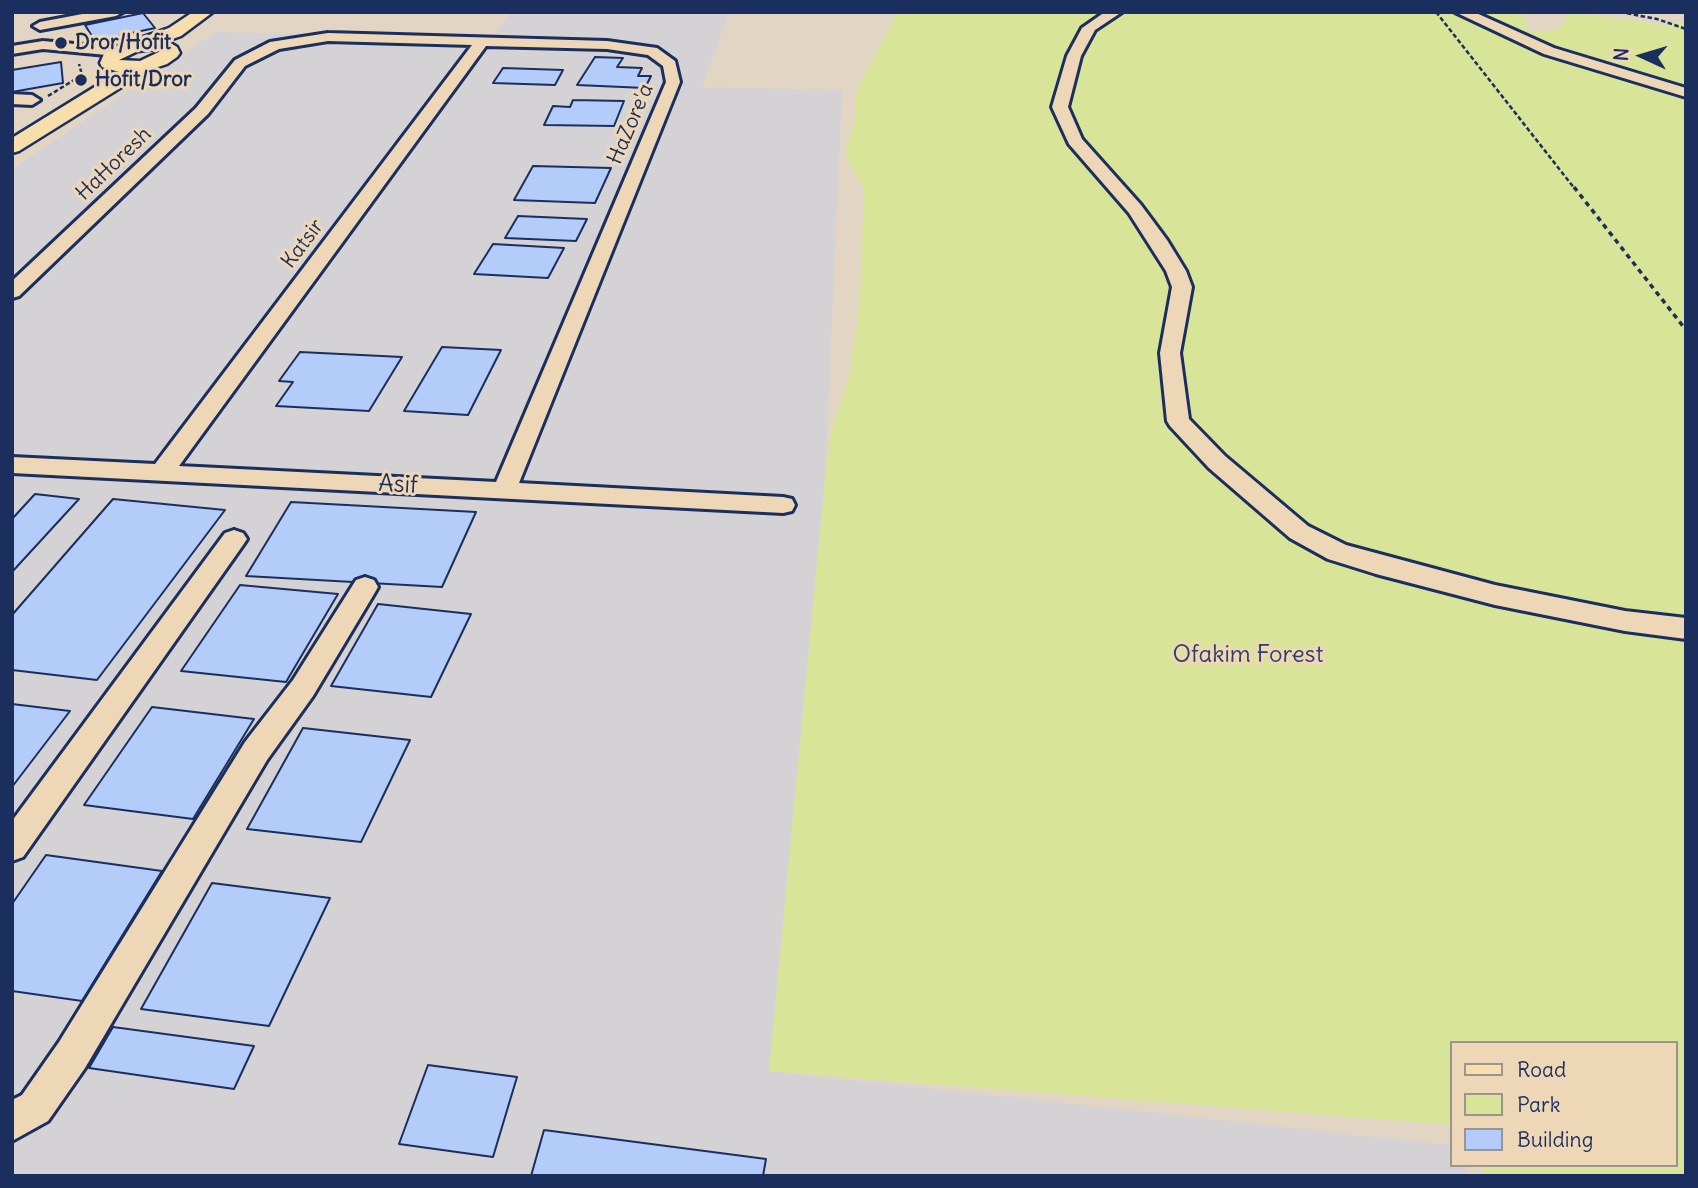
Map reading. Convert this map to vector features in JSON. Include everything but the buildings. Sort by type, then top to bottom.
[{"type":"main road","points":[[12,135],[97,81],[115,59],[176,32],[205,12]]},
{"type":"main road","points":[[115,59],[125,68],[162,61],[168,57],[171,49],[222,12]]},
{"type":"main road","points":[[146,44],[162,45],[171,49]]},
{"type":"main road","points":[[12,147],[142,66]]},
{"type":"street","points":[[43,45],[38,19],[116,12]]},
{"type":"street","points":[[1115,12],[1089,28],[1074,56],[1060,107],[1075,141],[1135,209],[1176,271],[1182,287],[1170,353],[1178,421],[1217,462],[1299,532],[1337,552],[1376,565],[1495,595],[1625,621],[1686,629]]},
{"type":"street","points":[[1462,12],[1549,51],[1686,93]]},
{"type":"street","name":"HaZore'a","points":[[240,63],[275,45],[314,38],[640,48],[662,57],[673,72],[673,82],[504,491]]},
{"type":"street","name":"Katsir","points":[[160,473],[482,42]]},
{"type":"street","points":[[12,51],[43,45],[115,59]]},
{"type":"street","name":"HaHoresh","points":[[12,292],[202,111],[240,63]]},
{"type":"street","points":[[12,99],[32,100]]},
{"type":"street","name":"Asif","points":[[12,465],[783,505]]},
{"type":"street","points":[[12,847],[234,540]]},
{"type":"street","points":[[12,1122],[35,1108],[72,1055],[256,751],[303,688],[365,587]]},
{"type":"path","points":[[1436,12],[1686,330]]},
{"type":"path","points":[[1620,12],[1657,19],[1686,29]]},
{"type":"shaded area","points":[[511,12],[729,12],[702,87],[842,90],[825,478],[769,1071],[1450,1145],[1450,1167],[1465,1167],[1468,1176],[12,1176],[12,169],[216,32],[491,39]]},
{"type":"green space","name":"Ofakim Forest","points":[[898,12],[1522,12],[1529,32],[1554,30],[1564,25],[1566,16],[1577,13],[1673,26],[1673,22],[1686,21],[1686,1176],[1485,1176],[1482,1167],[1677,1167],[1677,1041],[1450,1041],[1450,1125],[769,1071],[825,478],[831,432],[850,373],[860,297],[864,187],[851,168],[846,152],[854,123],[857,89]]},
{"type":"place","name":"Dror/Hofit","points":[[61,43]]},
{"type":"place","name":"Hofit/Dror","points":[[81,80]]}]
